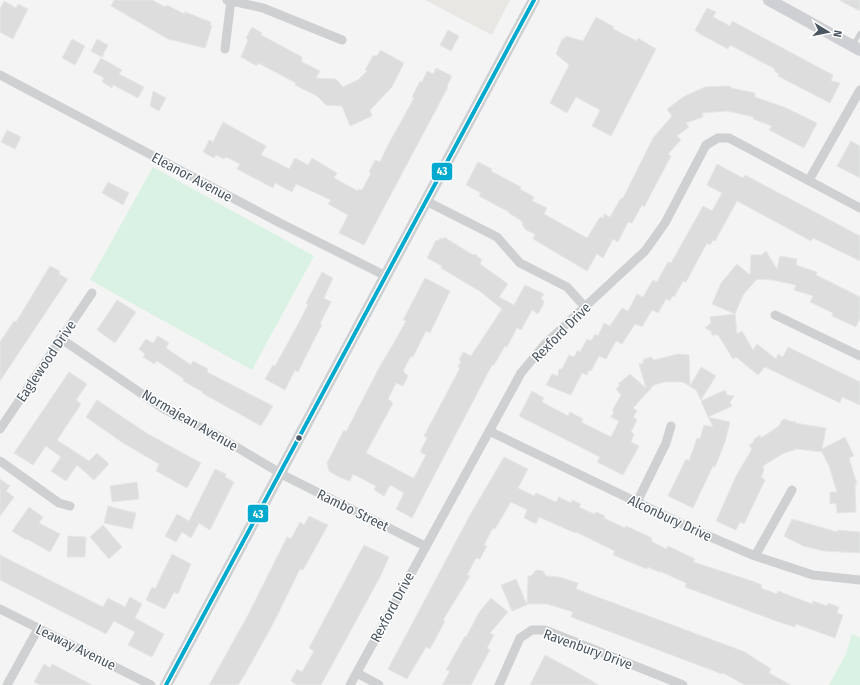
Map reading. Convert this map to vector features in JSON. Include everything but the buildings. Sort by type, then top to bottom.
[{"type":"main road","points":[[166,685],[534,0]]},
{"type":"main road","points":[[769,0],[856,48]]},
{"type":"street","points":[[225,49],[230,0],[263,8],[342,40]]},
{"type":"street","name":"Eleanor Avenue","points":[[0,75],[273,219],[386,276]]},
{"type":"street","points":[[809,180],[860,90]]},
{"type":"street","name":"Rexford Drive","points":[[350,685],[521,373],[545,344],[645,251],[665,224],[706,145],[718,138],[729,138],[860,208]]},
{"type":"street","points":[[426,201],[497,237],[520,263],[567,287],[585,307]]},
{"type":"street","name":"Eaglewood Drive","points":[[0,430],[60,338],[92,293]]},
{"type":"street","points":[[775,315],[860,356]]},
{"type":"street","name":"Normajean Avenue","points":[[60,338],[164,409],[218,436],[280,474]]},
{"type":"street","points":[[637,502],[666,443],[671,426]]},
{"type":"street","name":"Alconbury Drive","points":[[488,431],[699,532],[755,556],[813,575],[860,580]]},
{"type":"street","points":[[0,461],[59,502],[70,506]]},
{"type":"street","name":"Rambo Street","points":[[280,474],[425,546]]},
{"type":"street","points":[[755,556],[792,490]]},
{"type":"street","name":"Leaway Avenue","points":[[0,609],[152,685]]},
{"type":"street","points":[[7,685],[38,629]]},
{"type":"street","name":"Ravenbury Drive","points":[[499,685],[520,638],[532,630],[545,630],[683,685]]},
{"type":"street","points":[[357,673],[379,685]]},
{"type":"lane","points":[[856,48],[860,33]]},
{"type":"shaded area","points":[[425,0],[510,0],[492,35]]},
{"type":"green space","points":[[153,167],[314,256],[252,370],[90,280]]},
{"type":"green space","points":[[852,634],[860,638],[860,685],[829,685],[846,654]]},
{"type":"transit line","name":"43","points":[[166,685],[534,0]]}]
